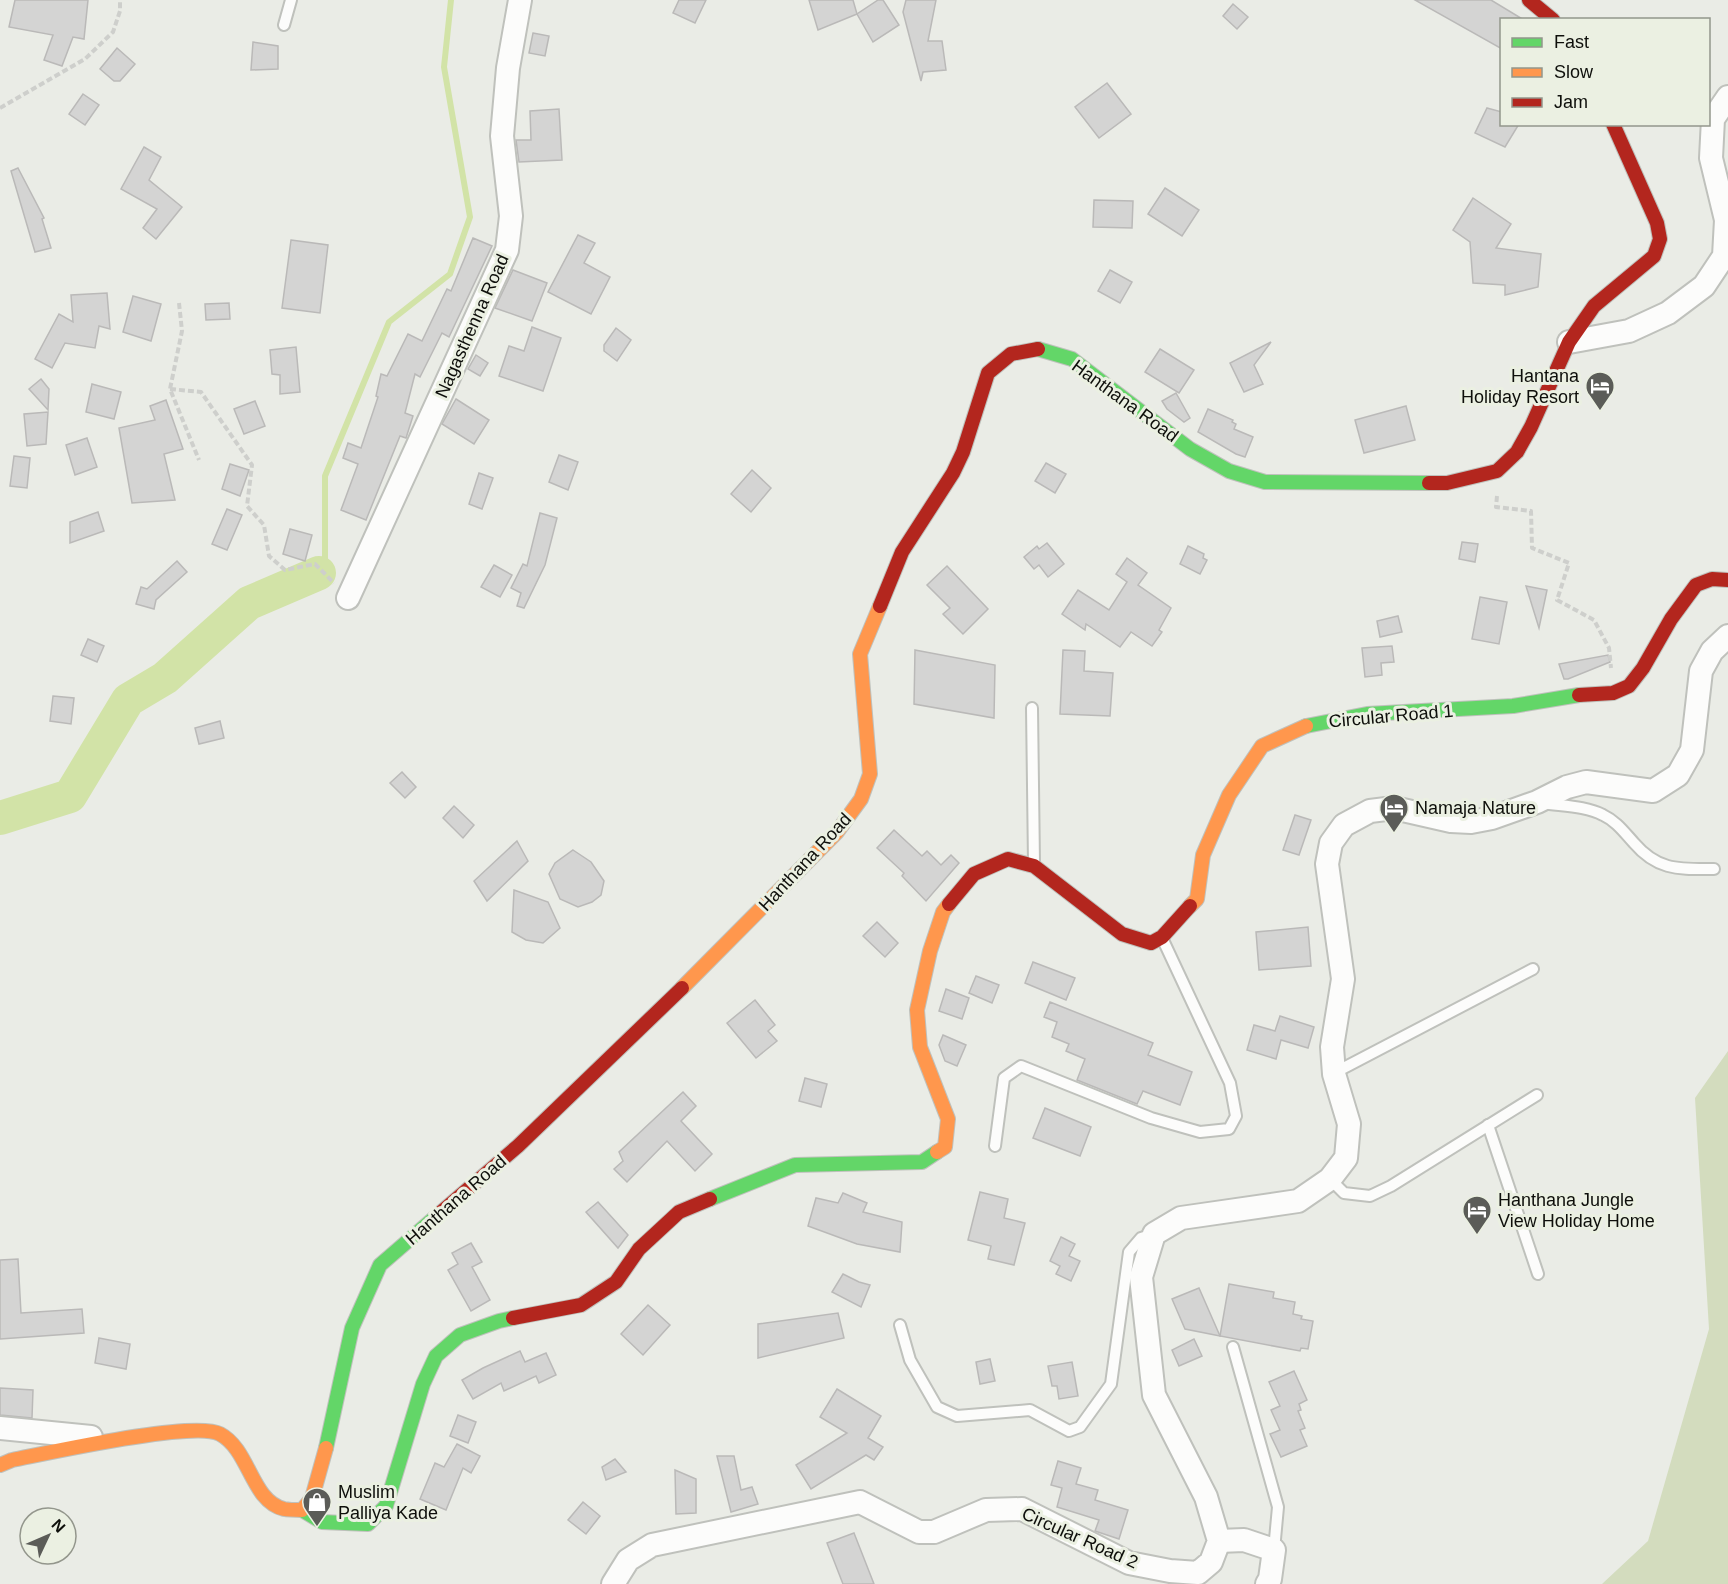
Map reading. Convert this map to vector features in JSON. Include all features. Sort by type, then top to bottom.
[{"type":"street","name":"Nagasthenna Road","points":[[348,598],[507,250],[511,216],[502,136],[508,68],[520,0]]},
{"type":"street","points":[[1529,0],[1551,18]]},
{"type":"street","points":[[1569,342],[1629,331],[1668,312],[1704,286],[1724,256],[1726,220],[1711,158],[1713,119],[1728,97]]},
{"type":"street","points":[[1497,471],[1517,452],[1569,342],[1594,306],[1654,256],[1660,239],[1657,223],[1614,126]]},
{"type":"street","name":"Hanthana Road","points":[[302,1510],[312,1498],[322,1463],[352,1328],[381,1265],[518,1146],[711,959],[837,832],[861,799],[870,774],[860,654],[902,552],[953,473],[963,452],[988,373],[1011,354],[1038,349],[1072,359],[1190,449],[1229,471],[1265,482],[1447,483],[1497,471]]},
{"type":"street","points":[[1613,693],[1629,686],[1643,668],[1671,619],[1696,585],[1712,579],[1728,580]]},
{"type":"street","points":[[1267,1584],[1270,1579],[1274,1550],[1244,1540],[1219,1541],[1206,1497],[1154,1395],[1141,1277],[1154,1234],[1181,1218],[1298,1201],[1330,1179],[1346,1158],[1349,1124],[1334,1074],[1332,1047],[1344,979],[1327,864],[1331,843],[1344,825],[1370,811],[1394,808],[1471,822],[1492,818],[1537,802],[1566,787],[1586,782],[1653,791],[1678,775],[1692,750],[1701,670],[1712,651],[1728,636]]},
{"type":"street","name":"Circular Road 1","points":[[1162,937],[1197,899],[1203,855],[1229,795],[1262,746],[1304,726],[1367,714],[1513,706],[1580,695],[1613,693]]},
{"type":"street","points":[[0,1465],[12,1460],[115,1440],[191,1430],[219,1433],[236,1446],[266,1500],[282,1509],[302,1510],[322,1522],[368,1524],[386,1506],[423,1384],[436,1356],[460,1335],[499,1321],[581,1305],[616,1282],[639,1249],[679,1212],[795,1165],[922,1162],[945,1147],[948,1119],[920,1047],[917,1010],[930,951],[943,912],[974,874],[1008,859],[1034,866],[1122,934],[1150,943],[1162,937]]},
{"type":"street","points":[[0,1428],[115,1440]]},
{"type":"street","name":"Circular Road 2","points":[[613,1584],[628,1560],[652,1545],[860,1502],[919,1532],[934,1532],[986,1510],[1022,1509],[1129,1563],[1170,1571],[1198,1573],[1211,1562],[1219,1541]]},
{"type":"lane","points":[[284,25],[291,0]]},
{"type":"lane","points":[[1032,708],[1034,866]]},
{"type":"lane","points":[[1537,802],[1600,813],[1616,823],[1641,852],[1655,862],[1673,869],[1714,869]]},
{"type":"lane","points":[[995,1146],[1004,1078],[1021,1066],[1151,1118],[1200,1132],[1229,1129],[1236,1116],[1230,1083],[1162,937]]},
{"type":"lane","points":[[1334,1074],[1533,969]]},
{"type":"lane","points":[[1330,1179],[1344,1193],[1370,1196],[1391,1186],[1537,1095]]},
{"type":"lane","points":[[1488,1125],[1538,1274]]},
{"type":"lane","points":[[900,1325],[910,1360],[937,1407],[957,1416],[1030,1410],[1069,1431],[1080,1427],[1111,1384],[1129,1252],[1141,1238],[1154,1234]]},
{"type":"lane","points":[[1233,1347],[1278,1507],[1274,1550]]},
{"type":"path","points":[[0,108],[85,59],[113,32],[120,11],[120,0]]},
{"type":"path","points":[[179,303],[182,331],[170,389],[199,460]]},
{"type":"path","points":[[170,389],[201,392],[252,465],[247,506],[264,525],[269,556],[285,570],[315,564],[348,598]]},
{"type":"path","points":[[1497,471],[1496,507],[1531,511],[1532,548],[1569,563],[1557,600],[1594,620],[1609,648],[1613,693]]},
{"type":"green space","points":[[1728,1051],[1728,1584],[1602,1584],[1648,1541],[1709,1329],[1695,1098]]},
{"type":"building","points":[[15,0],[88,0],[84,39],[73,37],[62,66],[44,60],[53,35],[9,27]]},
{"type":"building","points":[[679,0],[706,0],[695,23],[673,13]]},
{"type":"building","points":[[809,0],[853,0],[857,14],[818,30]]},
{"type":"building","points":[[878,0],[883,0],[899,25],[873,42],[857,14]]},
{"type":"building","points":[[906,0],[936,0],[928,41],[942,41],[946,70],[923,72],[921,81],[903,12]]},
{"type":"building","points":[[1415,0],[1491,0],[1521,18],[1500,18],[1500,48]]},
{"type":"building","points":[[1233,4],[1248,17],[1237,29],[1223,16]]},
{"type":"building","points":[[533,33],[549,36],[545,56],[529,53]]},
{"type":"building","points":[[253,42],[278,46],[278,69],[251,70]]},
{"type":"building","points":[[117,48],[135,64],[120,81],[114,81],[100,69]]},
{"type":"building","points":[[1107,83],[1131,114],[1099,138],[1075,107]]},
{"type":"building","points":[[83,94],[99,105],[85,125],[69,114]]},
{"type":"building","points":[[1487,108],[1500,111],[1500,126],[1518,126],[1505,147],[1475,133]]},
{"type":"building","points":[[559,109],[562,160],[519,162],[516,140],[531,140],[530,111]]},
{"type":"building","points":[[144,147],[161,157],[149,180],[182,207],[156,239],[143,228],[157,209],[121,189]]},
{"type":"building","points":[[18,168],[44,218],[42,219],[51,248],[35,252],[11,171]]},
{"type":"building","points":[[1165,188],[1199,210],[1182,236],[1148,214]]},
{"type":"building","points":[[1473,198],[1511,224],[1496,248],[1541,254],[1538,287],[1505,295],[1505,285],[1473,283],[1470,242],[1453,230]]},
{"type":"building","points":[[1094,200],[1133,201],[1132,228],[1093,227]]},
{"type":"building","points":[[578,235],[595,243],[584,263],[610,277],[591,314],[548,292]]},
{"type":"building","points":[[473,238],[492,246],[449,337],[442,333],[420,377],[415,374],[405,413],[413,416],[406,438],[400,436],[366,520],[341,510],[358,464],[343,458],[348,443],[361,448],[378,397],[376,396],[381,374],[387,376],[408,334],[422,341],[447,289],[451,291]]},
{"type":"building","points":[[291,240],[328,245],[320,313],[282,308]]},
{"type":"building","points":[[513,270],[547,283],[532,321],[495,308]]},
{"type":"building","points":[[1110,270],[1132,282],[1120,303],[1098,291]]},
{"type":"building","points":[[107,293],[110,329],[99,326],[95,348],[65,343],[52,368],[35,359],[59,314],[73,322],[71,295]]},
{"type":"building","points":[[133,296],[161,304],[151,341],[123,332]]},
{"type":"building","points":[[229,303],[230,319],[206,320],[205,304]]},
{"type":"building","points":[[532,327],[561,338],[543,391],[499,376],[509,346],[524,351]]},
{"type":"building","points":[[616,328],[631,340],[617,361],[604,351],[604,345]]},
{"type":"building","points":[[1271,342],[1254,365],[1263,384],[1244,392],[1230,363]]},
{"type":"building","points":[[296,347],[300,392],[280,394],[280,375],[272,374],[270,350]]},
{"type":"building","points":[[1160,349],[1194,370],[1179,393],[1145,372]]},
{"type":"building","points":[[476,355],[488,363],[480,376],[468,369]]},
{"type":"building","points":[[41,379],[49,389],[48,410],[29,389]]},
{"type":"building","points":[[92,384],[121,392],[114,419],[86,412]]},
{"type":"building","points":[[1176,393],[1190,418],[1184,422],[1167,409],[1162,401]]},
{"type":"building","points":[[456,399],[489,420],[474,444],[442,424]]},
{"type":"building","points":[[166,400],[183,449],[164,454],[175,500],[132,503],[119,428],[155,420],[150,406]]},
{"type":"building","points":[[255,401],[265,426],[244,434],[234,409]]},
{"type":"building","points":[[1406,406],[1415,440],[1364,453],[1355,420]]},
{"type":"building","points":[[1208,409],[1233,420],[1232,422],[1236,424],[1234,429],[1253,437],[1245,457],[1198,432]]},
{"type":"building","points":[[48,412],[46,444],[27,446],[24,414]]},
{"type":"building","points":[[87,438],[97,467],[75,475],[66,445]]},
{"type":"building","points":[[559,455],[578,462],[568,490],[549,482]]},
{"type":"building","points":[[14,456],[30,458],[27,488],[10,486]]},
{"type":"building","points":[[1046,463],[1066,474],[1055,493],[1035,481]]},
{"type":"building","points":[[230,464],[249,470],[240,496],[222,489]]},
{"type":"building","points":[[752,470],[771,488],[751,512],[731,494]]},
{"type":"building","points":[[479,473],[493,478],[482,509],[469,504]]},
{"type":"building","points":[[227,509],[242,515],[227,550],[212,544]]},
{"type":"building","points":[[98,512],[104,531],[70,543],[70,522]]},
{"type":"building","points":[[540,513],[557,518],[545,565],[524,608],[517,606],[521,593],[511,588],[523,564],[527,566]]},
{"type":"building","points":[[290,529],[312,535],[305,561],[283,554]]},
{"type":"building","points":[[1462,542],[1478,544],[1475,562],[1459,559]]},
{"type":"building","points":[[1047,543],[1064,564],[1048,577],[1039,565],[1034,569],[1024,557],[1037,546],[1039,549]]},
{"type":"building","points":[[1188,546],[1204,554],[1203,558],[1207,560],[1200,574],[1180,564]]},
{"type":"building","points":[[1127,558],[1147,573],[1138,585],[1171,608],[1159,630],[1162,632],[1152,646],[1131,632],[1120,647],[1086,624],[1085,630],[1062,614],[1078,590],[1109,610],[1127,582],[1116,574]]},
{"type":"building","points":[[177,561],[187,572],[156,600],[154,609],[136,604],[141,587],[147,589]]},
{"type":"building","points":[[494,565],[512,575],[500,597],[481,587]]},
{"type":"building","points":[[947,566],[988,609],[963,634],[943,614],[950,608],[927,585]]},
{"type":"building","points":[[1526,586],[1547,590],[1539,628]]},
{"type":"building","points":[[1480,597],[1507,602],[1499,644],[1472,639]]},
{"type":"building","points":[[1398,616],[1402,632],[1380,637],[1377,621]]},
{"type":"building","points":[[88,639],[104,646],[97,662],[81,655]]},
{"type":"building","points":[[1392,646],[1394,662],[1381,663],[1382,675],[1365,677],[1362,648]]},
{"type":"building","points":[[915,650],[995,665],[994,718],[914,704]]},
{"type":"building","points":[[1063,650],[1085,651],[1084,671],[1113,673],[1110,716],[1060,714]]},
{"type":"building","points":[[1608,655],[1610,662],[1564,679],[1559,664]]},
{"type":"building","points":[[53,696],[74,698],[71,724],[50,721]]},
{"type":"building","points":[[220,721],[224,738],[199,744],[195,728]]},
{"type":"building","points":[[402,772],[416,787],[405,798],[390,783]]},
{"type":"building","points":[[454,806],[474,825],[463,838],[443,818]]},
{"type":"building","points":[[1295,815],[1311,820],[1299,855],[1283,850]]},
{"type":"building","points":[[894,830],[922,856],[927,851],[941,865],[951,855],[959,863],[926,901],[902,876],[904,873],[877,848]]},
{"type":"building","points":[[517,841],[528,861],[487,901],[474,881]]},
{"type":"building","points":[[573,850],[591,862],[604,881],[601,895],[592,902],[578,907],[560,899],[549,874],[555,863]]},
{"type":"building","points":[[514,890],[548,902],[560,928],[543,943],[526,940],[512,932]]},
{"type":"building","points":[[877,922],[898,943],[885,957],[863,936]]},
{"type":"building","points":[[1308,927],[1311,966],[1259,970],[1256,932]]},
{"type":"building","points":[[1033,962],[1075,978],[1066,1000],[1025,983]]},
{"type":"building","points":[[976,976],[999,985],[992,1003],[969,993]]},
{"type":"building","points":[[946,989],[969,998],[962,1019],[939,1011]]},
{"type":"building","points":[[755,1000],[775,1025],[768,1031],[777,1041],[756,1058],[727,1023]]},
{"type":"building","points":[[1050,1002],[1153,1043],[1148,1055],[1192,1072],[1180,1105],[1143,1091],[1137,1104],[1077,1080],[1085,1059],[1066,1051],[1069,1044],[1052,1037],[1057,1022],[1044,1017]]},
{"type":"building","points":[[1280,1016],[1314,1027],[1308,1048],[1281,1040],[1276,1059],[1247,1050],[1254,1025],[1275,1031]]},
{"type":"building","points":[[943,1035],[966,1045],[957,1066],[945,1061],[939,1045]]},
{"type":"building","points":[[805,1078],[827,1084],[821,1107],[799,1101]]},
{"type":"building","points":[[683,1092],[696,1106],[681,1121],[712,1154],[695,1171],[667,1141],[627,1182],[614,1169],[623,1161],[619,1152]]},
{"type":"building","points":[[1045,1108],[1091,1127],[1080,1156],[1033,1138]]},
{"type":"building","points":[[980,1192],[1008,1199],[1004,1218],[1025,1223],[1014,1265],[988,1259],[991,1246],[968,1240]]},
{"type":"building","points":[[843,1193],[867,1203],[863,1212],[902,1222],[900,1252],[857,1244],[808,1226],[816,1198],[838,1203]]},
{"type":"building","points":[[598,1202],[628,1235],[618,1248],[586,1212]]},
{"type":"building","points":[[1061,1237],[1075,1244],[1069,1256],[1080,1261],[1071,1281],[1056,1274],[1060,1266],[1050,1261]]},
{"type":"building","points":[[471,1243],[482,1262],[472,1267],[490,1300],[471,1311],[448,1270],[458,1264],[452,1253]]},
{"type":"building","points":[[18,1259],[21,1313],[82,1309],[84,1333],[0,1339],[0,1260]]},
{"type":"building","points":[[843,1274],[870,1285],[861,1307],[832,1292]]},
{"type":"building","points":[[1229,1284],[1274,1292],[1273,1298],[1295,1302],[1293,1314],[1302,1316],[1301,1319],[1313,1321],[1308,1349],[1301,1348],[1300,1351],[1220,1336]]},
{"type":"building","points":[[1199,1288],[1220,1336],[1185,1329],[1172,1299]]},
{"type":"building","points":[[648,1305],[670,1325],[643,1355],[621,1334]]},
{"type":"building","points":[[838,1313],[844,1338],[758,1358],[758,1324]]},
{"type":"building","points":[[99,1338],[130,1344],[126,1369],[95,1363]]},
{"type":"building","points":[[1194,1339],[1202,1356],[1179,1366],[1172,1350]]},
{"type":"building","points":[[520,1351],[525,1362],[546,1353],[556,1375],[539,1383],[536,1376],[504,1391],[501,1383],[473,1399],[462,1380]]},
{"type":"building","points":[[990,1359],[995,1381],[980,1384],[976,1362]]},
{"type":"building","points":[[1072,1362],[1078,1396],[1059,1399],[1057,1386],[1052,1386],[1048,1366]]},
{"type":"building","points":[[1294,1371],[1307,1400],[1299,1404],[1301,1410],[1298,1411],[1305,1428],[1300,1430],[1307,1446],[1281,1457],[1270,1434],[1280,1430],[1271,1410],[1280,1406],[1269,1382]]},
{"type":"building","points":[[0,1388],[33,1390],[32,1418],[0,1415]]},
{"type":"building","points":[[837,1389],[881,1416],[868,1438],[883,1447],[874,1460],[866,1455],[811,1489],[796,1465],[847,1433],[820,1417]]},
{"type":"building","points":[[458,1415],[476,1422],[468,1443],[450,1436]]},
{"type":"building","points":[[457,1444],[480,1456],[471,1473],[463,1468],[446,1510],[420,1499],[435,1463],[444,1467]]},
{"type":"building","points":[[717,1456],[734,1456],[741,1490],[752,1487],[758,1504],[731,1512]]},
{"type":"building","points":[[615,1459],[626,1472],[606,1480],[602,1467]]},
{"type":"building","points":[[1058,1461],[1081,1468],[1076,1484],[1098,1490],[1095,1500],[1128,1510],[1119,1539],[1095,1531],[1099,1520],[1057,1507],[1062,1488],[1051,1485]]},
{"type":"building","points":[[675,1470],[696,1479],[696,1513],[676,1514]]},
{"type":"building","points":[[583,1502],[600,1516],[586,1534],[568,1520]]},
{"type":"building","points":[[854,1533],[874,1584],[843,1584],[827,1543]]},
{"type":"waterway","points":[[325,563],[325,476],[389,322],[450,274],[470,217],[444,67],[451,0]]},
{"type":"waterway","points":[[0,818],[70,796],[128,700],[165,678],[249,603],[319,573]]},
{"type":"traffic: fast","points":[[1038,349],[1072,359],[1190,449],[1229,471],[1265,482],[1429,483]]},
{"type":"traffic: fast","points":[[1306,726],[1367,714],[1513,706],[1579,695]]},
{"type":"traffic: fast","points":[[710,1199],[795,1165],[922,1162],[937,1152]]},
{"type":"traffic: fast","points":[[326,1448],[352,1328],[380,1265],[439,1214]]},
{"type":"traffic: fast","points":[[302,1510],[322,1522],[368,1524],[386,1506],[423,1384],[436,1356],[460,1335],[513,1318]]},
{"type":"traffic: slow","points":[[682,988],[837,832],[861,799],[870,774],[860,654],[880,606]]},
{"type":"traffic: slow","points":[[1190,906],[1197,899],[1203,855],[1229,795],[1262,746],[1306,726]]},
{"type":"traffic: slow","points":[[937,1152],[945,1147],[948,1119],[920,1047],[917,1010],[930,951],[943,912],[949,904]]},
{"type":"traffic: slow","points":[[0,1465],[12,1460],[120,1439],[182,1431],[205,1431],[220,1434],[230,1441],[257,1486],[273,1504],[284,1509],[302,1510],[312,1498],[326,1448]]},
{"type":"traffic: jam","points":[[1529,0],[1551,18]]},
{"type":"traffic: jam","points":[[1429,483],[1447,483],[1497,471],[1517,452],[1531,427],[1569,342],[1594,306],[1654,256],[1660,239],[1657,223],[1614,126]]},
{"type":"traffic: jam","points":[[880,606],[902,552],[953,473],[963,452],[988,373],[1011,354],[1038,349]]},
{"type":"traffic: jam","points":[[1579,695],[1613,693],[1629,686],[1643,668],[1671,619],[1696,585],[1712,579],[1728,580]]},
{"type":"traffic: jam","points":[[949,904],[974,874],[1008,859],[1034,866],[1122,934],[1151,943],[1162,937],[1190,906]]},
{"type":"traffic: jam","points":[[439,1214],[518,1146],[682,988]]},
{"type":"traffic: jam","points":[[513,1318],[581,1305],[616,1282],[639,1249],[679,1212],[710,1199]]},
{"type":"place","name":"Hantana Holiday Resort","points":[[1600,412]]},
{"type":"place","name":"Namaja Nature","points":[[1394,834]]},
{"type":"place","name":"Hanthana Jungle View Holiday Home","points":[[1477,1236]]},
{"type":"place","name":"Muslim Palliya Kade","points":[[317,1528]]}]
